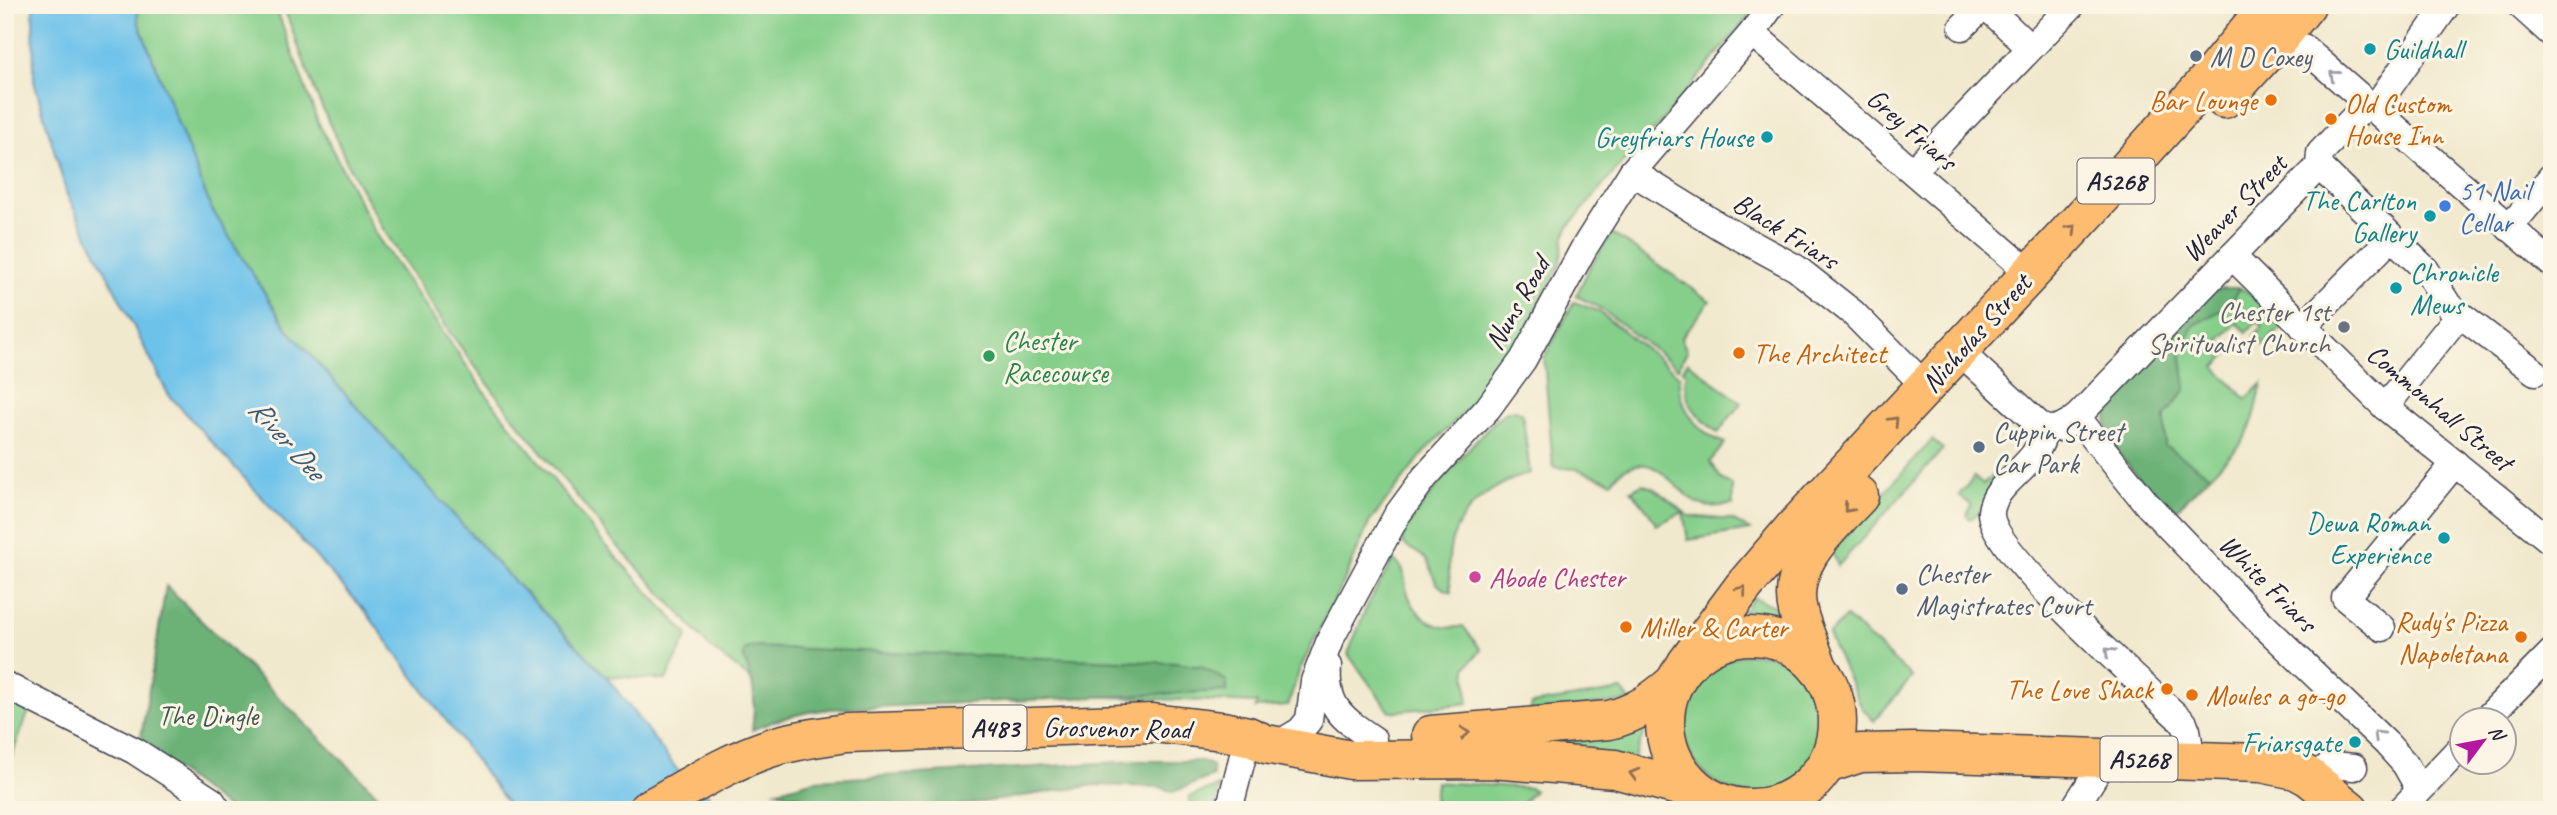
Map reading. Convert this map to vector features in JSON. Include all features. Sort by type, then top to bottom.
[{"type":"highway","name":"Nicholas Street","points":[[1827,684],[1798,611],[1796,597],[1797,580],[1809,553],[1968,359],[2030,273],[2202,87],[2269,5]]},
{"type":"highway","name":"Nicholas Street","points":[[1680,674],[1744,586],[1792,530],[1926,387],[1968,359],[2275,43],[2305,5]]},
{"type":"highway","name":"A5268","points":[[1914,752],[1882,740],[1861,728],[1800,651],[1778,639],[1753,635],[1728,638],[1705,648],[1680,674],[1666,707],[1665,731],[1671,754],[1683,775],[1700,792],[1735,807],[1756,809],[1782,803],[1810,788],[1860,753],[1914,752],[2261,763],[2296,770],[2309,777],[2350,810]]},
{"type":"highway","name":"Grosvenor Road","points":[[1265,741],[1373,739],[1609,720],[1641,709],[1680,674]]},
{"type":"highway","name":"A5268","points":[[1810,788],[1835,744],[1838,722],[1827,684]]},
{"type":"highway","name":"Grosvenor Road","points":[[647,810],[720,769],[769,748],[846,733],[1139,724],[1202,729],[1351,760],[1492,759],[1615,768],[1700,792]]},
{"type":"street","name":"Nuns Road","points":[[1265,741],[1300,731],[1310,720],[1314,681],[1330,640],[1397,514],[1425,477],[1488,408],[1523,360],[1584,248],[1632,172],[1752,33],[1772,5]]},
{"type":"street","points":[[1962,27],[1984,5],[2030,48]]},
{"type":"street","points":[[1913,171],[2072,5]]},
{"type":"street","name":"Weaver Street","points":[[2044,429],[2056,430],[2077,417],[2232,256],[2370,106],[2425,39],[2447,5]]},
{"type":"street","points":[[2520,5],[2552,34]]},
{"type":"street","name":"Grey Friars","points":[[1752,33],[2030,273]]},
{"type":"street","points":[[2275,43],[2292,43],[2302,47],[2552,264]]},
{"type":"street","points":[[2320,160],[2426,270],[2449,306],[2536,372]]},
{"type":"street","name":"Black Friars","points":[[1632,172],[1719,226],[1796,268],[1853,313],[1926,387]]},
{"type":"street","points":[[2509,228],[2552,176]]},
{"type":"street","points":[[2303,327],[2392,237]]},
{"type":"street","name":"Commonhall Street","points":[[2232,256],[2303,327],[2391,399],[2455,463],[2552,542]]},
{"type":"street","points":[[2391,399],[2459,315]]},
{"type":"street","points":[[1968,359],[2044,429],[2043,441],[2036,455],[2001,491],[1994,503],[1991,514],[1994,527],[2037,582],[2184,723],[2192,761]]},
{"type":"street","name":"White Friars","points":[[2077,417],[2147,504],[2257,619],[2387,744],[2405,764],[2419,789]]},
{"type":"street","points":[[2382,628],[2345,598],[2455,463]]},
{"type":"street","name":"Nuns Road","points":[[1330,640],[1326,685],[1330,697],[1345,720],[1373,739]]},
{"type":"street","points":[[2498,706],[2552,652]]},
{"type":"street","points":[[5,685],[135,751],[212,801],[218,810]]},
{"type":"street","points":[[1229,810],[1265,741]]},
{"type":"street","points":[[2073,810],[2106,758]]},
{"type":"street","points":[[2401,810],[2448,760]]},
{"type":"street","points":[[2309,777],[2332,765],[2354,766]]},
{"type":"green space","points":[[137,5],[275,5],[318,122],[378,238],[489,398],[604,544],[688,635],[666,680],[606,676],[501,568],[288,330],[211,208],[138,21]]},
{"type":"green space","name":"Chester Racecourse","points":[[283,5],[1758,5],[1659,125],[1628,156],[1569,226],[1564,237],[1560,265],[1517,347],[1486,390],[1426,450],[1369,523],[1299,671],[1288,706],[1255,708],[1257,703],[756,683],[708,646],[612,540],[500,400],[449,331],[382,227],[349,167],[316,94]]},
{"type":"green space","points":[[1612,233],[1710,301],[1681,338],[1687,351],[1678,368],[1599,307],[1576,296],[1589,269]]},
{"type":"green space","points":[[2223,288],[2240,288],[2248,292],[2285,325],[2263,345],[2254,336],[2263,327],[2258,321],[2247,332],[2237,323],[2219,340],[2230,352],[2215,367],[2246,399],[2262,384],[2257,407],[2241,444],[2172,514],[2107,430],[2107,416]]},
{"type":"green space","points":[[2240,288],[2229,306],[2194,325],[2181,349],[2186,389],[2165,416],[2165,446],[2210,475],[2172,514],[2124,460],[2110,437],[2107,420],[2111,400],[2214,290]]},
{"type":"green space","points":[[1574,302],[1598,311],[1680,376],[1682,397],[1691,417],[1706,433],[1725,443],[1710,462],[1721,479],[1732,485],[1733,505],[1708,507],[1696,502],[1653,467],[1632,466],[1618,474],[1612,482],[1577,469],[1553,467],[1544,358]]},
{"type":"green space","points":[[1688,362],[1741,403],[1718,433],[1692,408],[1686,392],[1686,373],[1682,370]]},
{"type":"green space","points":[[1515,410],[1522,413],[1530,473],[1487,493],[1465,515],[1451,543],[1451,592],[1436,583],[1425,558],[1404,545],[1404,534],[1420,508],[1467,450],[1496,420],[1506,412]]},
{"type":"green space","points":[[1932,440],[1943,449],[1838,566],[1832,552],[1838,543]]},
{"type":"green space","points":[[1996,471],[2001,475],[1980,512],[1970,519],[1967,515],[1971,505],[1959,495],[1974,477],[1983,485]]},
{"type":"green space","points":[[1642,484],[1655,489],[1689,516],[1732,520],[1750,530],[1688,540],[1683,512],[1656,525],[1631,490]]},
{"type":"green space","points":[[1393,560],[1402,569],[1409,598],[1420,614],[1443,627],[1463,626],[1481,650],[1466,667],[1468,703],[1390,712],[1348,654],[1367,606]]},
{"type":"green space","name":"The Dingle","points":[[166,586],[393,810],[230,810],[140,743]]},
{"type":"green space","points":[[1753,597],[1789,613],[1796,631],[1766,623],[1735,625]]},
{"type":"green space","points":[[1846,617],[1912,677],[1874,721],[1862,708],[1828,635]]},
{"type":"green space","points":[[752,647],[1177,663],[1202,667],[1227,681],[1227,691],[830,709],[790,716],[752,730],[754,692],[743,656],[745,650]]},
{"type":"green space","points":[[1754,654],[1781,659],[1804,674],[1819,697],[1824,724],[1819,751],[1804,774],[1781,789],[1754,794],[1727,789],[1704,774],[1689,751],[1684,724],[1689,697],[1704,674],[1727,659]]},
{"type":"green space","points":[[1622,690],[1630,701],[1530,712],[1532,704]]},
{"type":"green space","points":[[5,692],[31,706],[5,773],[7,730]]},
{"type":"green space","points":[[1644,724],[1645,730],[1633,762],[1542,752],[1541,737]]},
{"type":"green space","points":[[1137,761],[1202,761],[1212,766],[1213,776],[1173,792],[1160,787],[1095,785],[931,810],[818,810],[800,797],[776,791],[815,780]]},
{"type":"green space","points":[[1436,782],[1531,788],[1534,791],[1515,810],[1433,810]]},
{"type":"green space","points":[[1219,786],[1215,810],[1190,810],[1189,797]]},
{"type":"water","name":"River Dee","points":[[33,5],[137,5],[138,21],[211,208],[288,330],[501,568],[606,676],[679,772],[693,772],[718,810],[512,810],[365,611],[168,394],[67,195],[34,81]]},
{"type":"place","name":"Guildhall","points":[[2370,49]]},
{"type":"place","name":"M D Coxey","points":[[2196,56]]},
{"type":"place","name":"Bar Lounge","points":[[2271,100]]},
{"type":"place","name":"Old Custom House Inn","points":[[2331,119]]},
{"type":"place","name":"Greyfriars House","points":[[1767,137]]},
{"type":"place","name":"51 Nail Cellar","points":[[2445,206]]},
{"type":"place","name":"The Carlton Gallery","points":[[2430,216]]},
{"type":"place","name":"Chronicle Mews","points":[[2396,288]]},
{"type":"place","name":"Chester 1st Spiritualist Church","points":[[2344,327]]},
{"type":"place","name":"The Architect","points":[[1739,353]]},
{"type":"place","name":"Chester Racecourse","points":[[989,356]]},
{"type":"place","name":"Cuppin Street Car Park","points":[[1979,447]]},
{"type":"place","name":"Dewa Roman Experience","points":[[2444,538]]},
{"type":"place","name":"Abode Chester","points":[[1475,577]]},
{"type":"place","name":"Chester Magistrates Court","points":[[1902,589]]},
{"type":"place","name":"Miller & Carter","points":[[1626,627]]},
{"type":"place","name":"Rudy's Pizza Napoletana","points":[[2521,637]]},
{"type":"place","name":"The Love Shack","points":[[2167,689]]},
{"type":"place","name":"Moules a go-go","points":[[2192,695]]},
{"type":"place","name":"Friarsgate","points":[[2355,742]]}]
